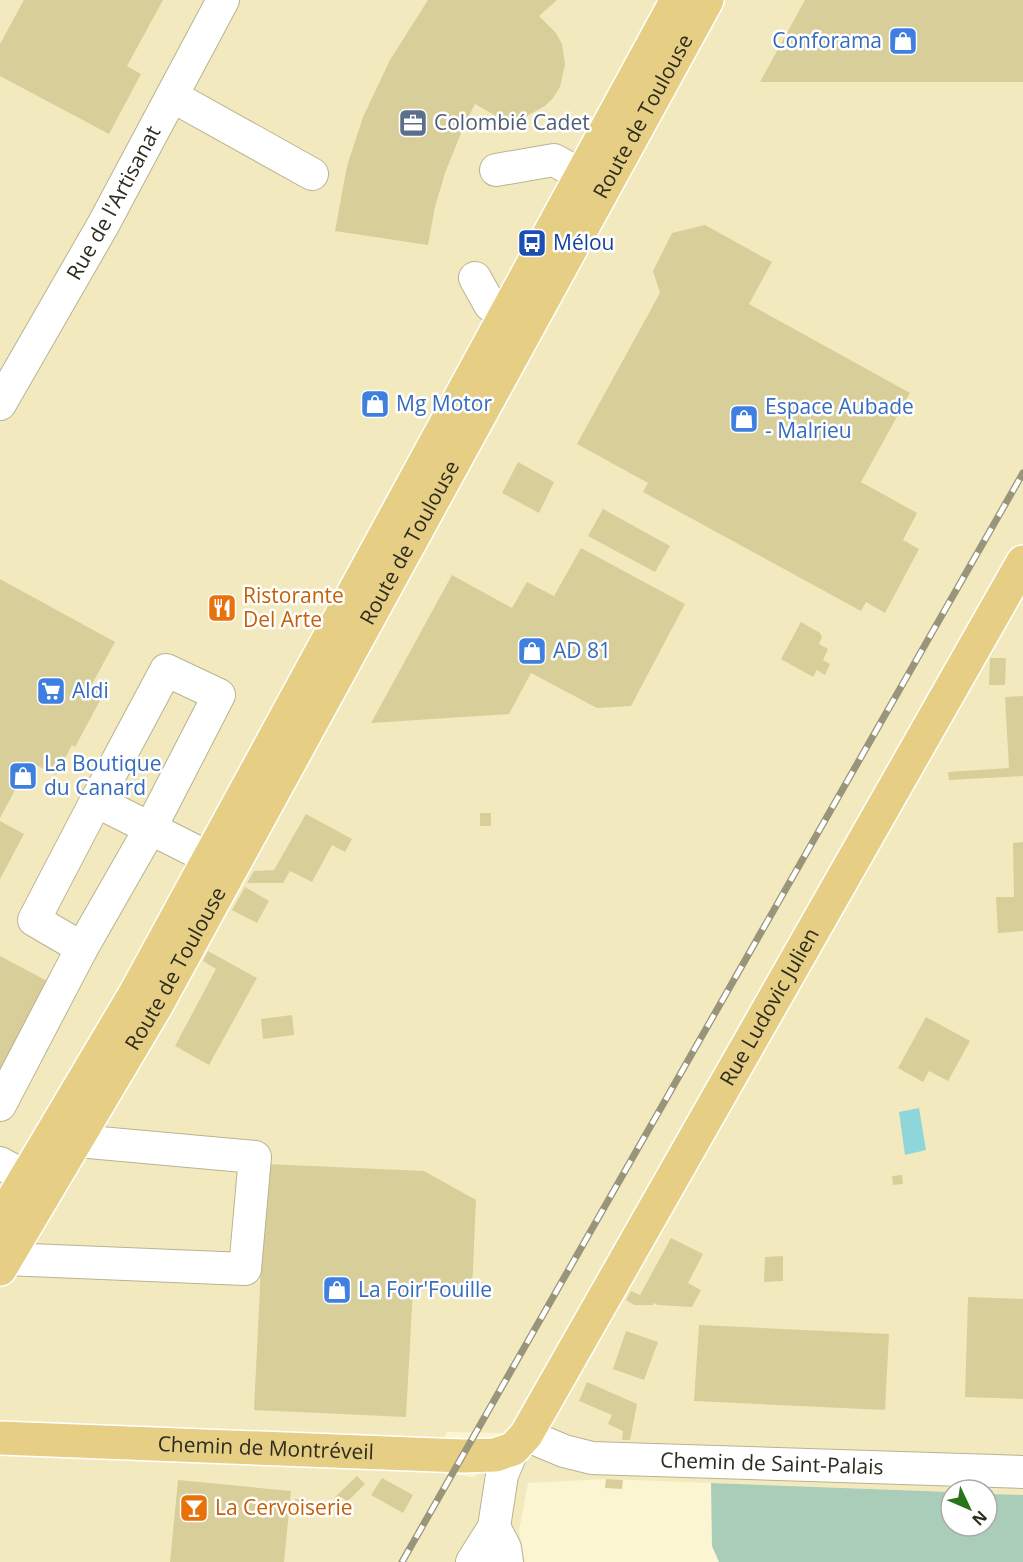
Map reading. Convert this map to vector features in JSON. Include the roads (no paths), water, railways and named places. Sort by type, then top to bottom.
[{"type":"main road","points":[[593,182],[677,0]]},
{"type":"main road","name":"Route de Toulouse","points":[[3,1264],[162,996],[517,321],[593,182],[707,0]]},
{"type":"main road","points":[[0,1221],[13,1170],[135,994],[209,858],[517,321]]},
{"type":"main road","name":"Rue Ludovic Julien","points":[[519,1442],[1023,562]]},
{"type":"main road","name":"Chemin de Montréveil","points":[[5,1436],[463,1456],[495,1455],[519,1442]]},
{"type":"street","name":"Rue de l'Artisanat","points":[[0,404],[103,225],[224,0]]},
{"type":"street","points":[[172,96],[312,174]]},
{"type":"street","points":[[496,170],[554,160],[593,182]]},
{"type":"street","points":[[474,278],[490,305],[517,321]]},
{"type":"street","points":[[0,1105],[82,948],[150,829],[219,695],[166,670],[34,920],[82,948]]},
{"type":"street","points":[[96,801],[209,858]]},
{"type":"street","points":[[3,1264],[245,1269],[255,1157],[78,1141]]},
{"type":"street","points":[[472,1562],[494,1527],[502,1475],[519,1442]]},
{"type":"street","name":"Chemin de Saint-Palais","points":[[519,1442],[592,1458],[1023,1472]]},
{"type":"street","points":[[494,1527],[505,1548],[507,1562]]},
{"type":"water","points":[[919,1108],[926,1150],[905,1155],[899,1112]]},
{"type":"railway","points":[[402,1562],[1023,473]]},
{"type":"place","name":"Conforama","points":[[903,41]]},
{"type":"place","name":"Colombié Cadet","points":[[413,123]]},
{"type":"place","name":"Mélou","points":[[532,243]]},
{"type":"place","name":"Mg Motor","points":[[375,404]]},
{"type":"place","name":"Espace Aubade - Malrieu","points":[[744,419]]},
{"type":"place","name":"Ristorante Del Arte","points":[[222,608]]},
{"type":"place","name":"AD 81","points":[[532,651]]},
{"type":"place","name":"Aldi","points":[[51,691]]},
{"type":"place","name":"La Boutique du Canard","points":[[23,776]]},
{"type":"place","name":"La Foir'Fouille","points":[[337,1290]]},
{"type":"place","name":"La Cervoiserie","points":[[194,1508]]}]
